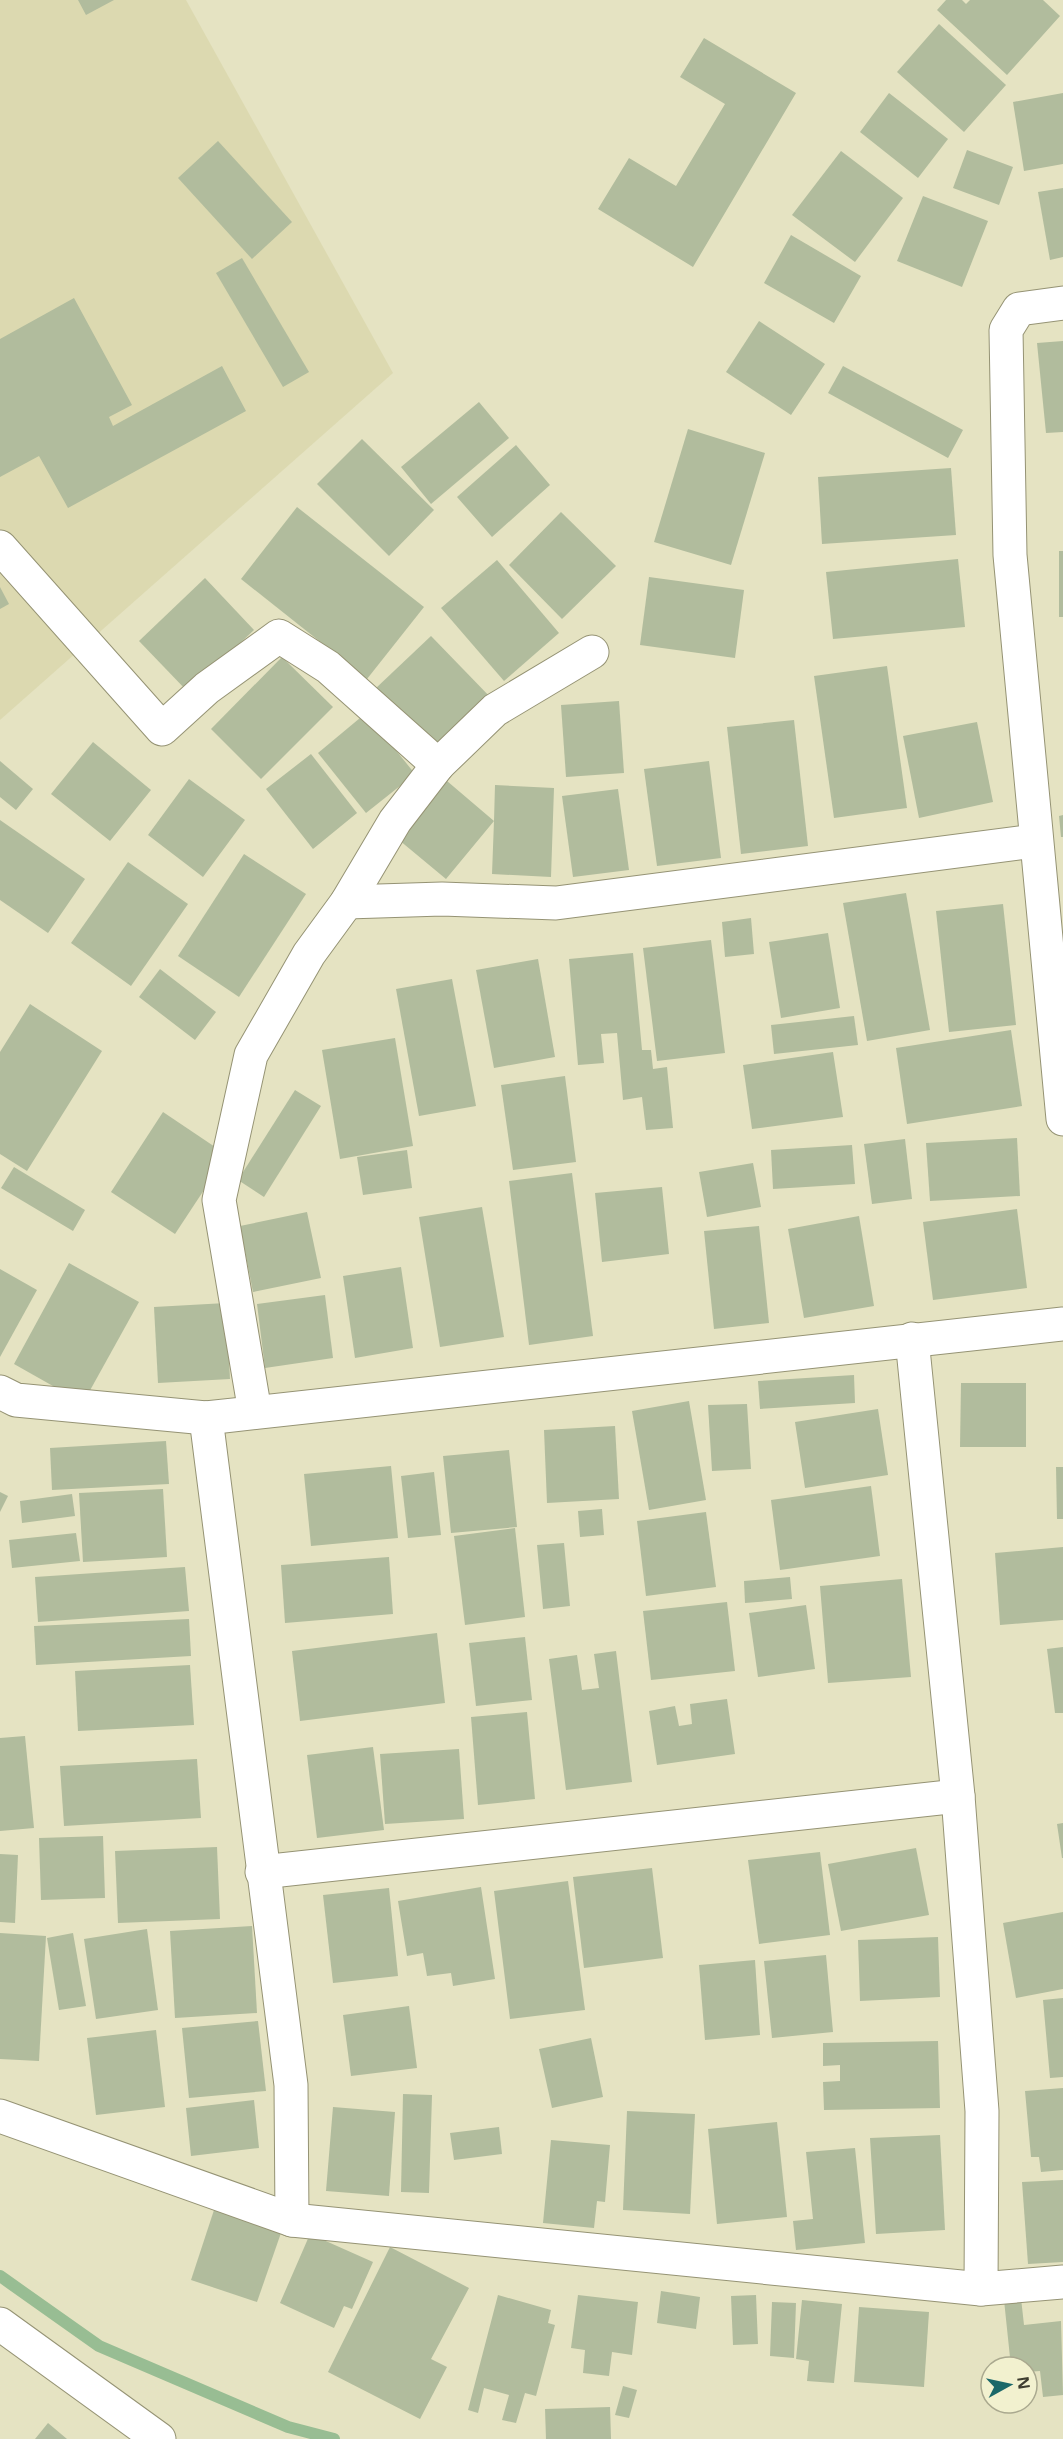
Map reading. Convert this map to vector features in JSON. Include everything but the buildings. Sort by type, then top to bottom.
[{"type":"street","points":[[1063,303],[1019,309],[1006,330],[1010,555],[1035,841],[1063,1119]]},
{"type":"street","points":[[0,547],[162,729],[207,688],[279,636],[328,667],[438,765]]},
{"type":"street","points":[[255,1412],[219,1200],[251,1054],[309,954],[347,902],[395,820],[438,765],[495,710],[592,652]]},
{"type":"street","points":[[347,902],[442,899],[556,903],[1035,841]]},
{"type":"street","points":[[0,1392],[16,1400],[206,1418],[1063,1324]]},
{"type":"street","points":[[912,1339],[958,1796],[982,2111],[981,2289]]},
{"type":"street","points":[[206,1418],[262,1872],[291,2085],[292,2220]]},
{"type":"street","points":[[262,1872],[958,1796]]},
{"type":"street","points":[[0,2116],[292,2220],[981,2289],[1063,2282]]},
{"type":"street","points":[[0,2324],[159,2439]]},
{"type":"shaded area","points":[[0,0],[186,0],[393,373],[0,720]]},
{"type":"waterway","points":[[0,2276],[99,2346],[288,2427],[334,2439]]}]
